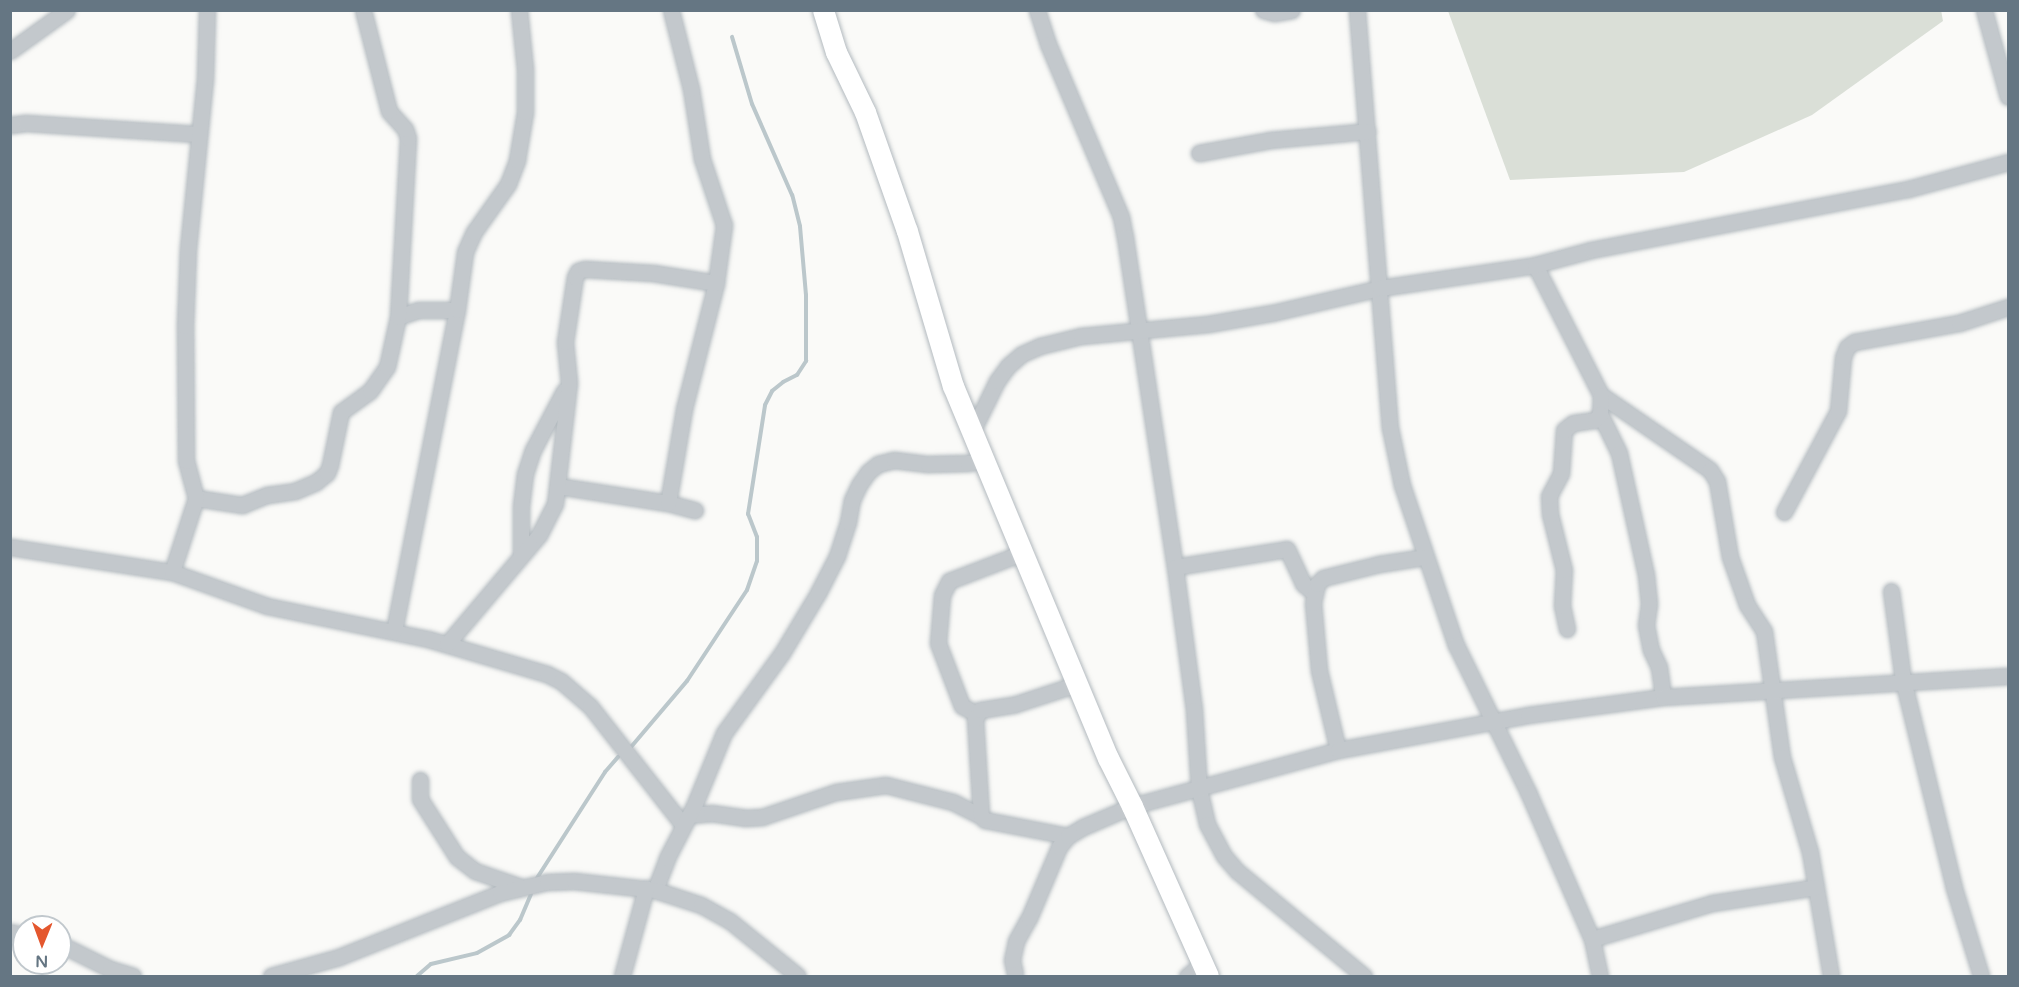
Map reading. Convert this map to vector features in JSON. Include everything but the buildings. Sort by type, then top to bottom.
[{"type":"street","points":[[10,51],[67,10]]},
{"type":"street","points":[[172,572],[196,498],[186,461],[185,326],[198,134],[205,78],[207,10]]},
{"type":"street","points":[[196,498],[242,505],[267,495],[304,488],[322,478],[330,465],[341,412],[370,391],[387,367],[398,317],[408,138],[405,129],[389,111],[363,10]]},
{"type":"street","points":[[394,631],[457,310],[465,252],[474,232],[508,184],[517,160],[525,112],[525,69],[519,10]]},
{"type":"street","points":[[668,503],[684,409],[717,283],[724,225],[722,213],[702,159],[691,89],[671,10]]},
{"type":"street","points":[[823,10],[836,52],[865,112],[900,209],[953,386],[1112,768],[1132,806],[1199,972]]},
{"type":"street","points":[[1037,10],[1048,44],[1121,217],[1133,277],[1175,567],[1194,710],[1199,789],[1207,824],[1224,856],[1237,871],[1364,976]]},
{"type":"street","points":[[1263,10],[1274,13],[1292,10]]},
{"type":"street","points":[[1358,10],[1390,428],[1402,485],[1425,557],[1465,665],[1494,722],[1592,939],[1600,976]]},
{"type":"street","points":[[1984,10],[2008,97]]},
{"type":"street","points":[[10,125],[26,123],[198,134]]},
{"type":"street","points":[[1199,153],[1270,140],[1368,131]]},
{"type":"street","points":[[972,432],[997,381],[1008,366],[1022,354],[1040,346],[1081,336],[1208,324],[1272,313],[1380,288],[1534,265],[1591,250],[1908,189],[2008,162]]},
{"type":"street","points":[[1534,265],[1601,395],[1710,470],[1717,481],[1730,557],[1747,605],[1764,632],[1784,765],[1796,799],[1816,887],[1831,976]]},
{"type":"street","points":[[447,644],[548,521],[558,486],[569,383],[565,342],[578,271],[653,273],[717,283]]},
{"type":"street","points":[[1784,512],[1839,411],[1843,357],[1847,347],[1854,342],[1959,323],[2008,307]]},
{"type":"street","points":[[398,317],[418,310],[457,310]]},
{"type":"street","points":[[521,555],[521,506],[525,474],[533,450],[569,383]]},
{"type":"street","points":[[1601,395],[1600,414],[1616,444],[1624,471],[1646,575],[1649,604],[1646,625],[1651,650],[1659,668],[1663,697]]},
{"type":"street","points":[[1567,629],[1562,606],[1564,570],[1550,514],[1549,496],[1561,473],[1564,430],[1574,423],[1595,420],[1600,414]]},
{"type":"street","points":[[622,976],[651,889],[686,820],[728,727],[782,653],[818,593],[837,556],[858,485],[868,471],[878,464],[894,460],[928,464],[968,463],[983,460]]},
{"type":"street","points":[[558,486],[668,503],[695,510]]},
{"type":"street","points":[[10,547],[172,572],[267,606],[394,631],[447,644],[547,674],[574,691],[590,706],[686,820]]},
{"type":"street","points":[[1175,567],[1287,549],[1303,584],[1314,593]]},
{"type":"street","points":[[977,714],[962,706],[938,643],[942,595],[949,581],[1022,553]]},
{"type":"street","points":[[1338,750],[1319,670],[1314,593],[1317,584],[1323,578],[1379,564],[1425,557]]},
{"type":"street","points":[[1891,591],[1903,680],[1954,888],[1981,976]]},
{"type":"street","points":[[1015,974],[1012,960],[1017,941],[1029,918],[1052,860],[1068,836],[1132,806],[1338,750],[1528,715],[1663,697],[1903,680],[2008,676]]},
{"type":"street","points":[[981,816],[977,714],[980,710],[1016,704],[1077,684]]},
{"type":"street","points":[[420,780],[420,799],[457,857],[475,871],[521,887]]},
{"type":"street","points":[[686,820],[711,813],[762,818],[836,792],[886,785],[953,802],[985,820],[1068,836]]},
{"type":"street","points":[[272,976],[339,957],[479,900],[521,887],[574,881],[651,889],[716,912],[798,976]]},
{"type":"street","points":[[1592,939],[1712,903],[1816,887]]},
{"type":"street","points":[[72,950],[110,969],[133,976]]},
{"type":"shaded area","points":[[1941,10],[1943,21],[1812,115],[1684,172],[1510,180],[1448,11]]},
{"type":"waterway","points":[[631,747],[687,681],[747,590],[757,561],[757,537],[748,514],[765,405],[772,391],[797,375],[806,361],[806,295],[800,226],[792,195],[752,104],[732,37]]},
{"type":"waterway","points":[[537,878],[605,772],[618,757]]},
{"type":"waterway","points":[[417,976],[431,964],[477,953],[509,935],[520,920],[531,894]]}]
